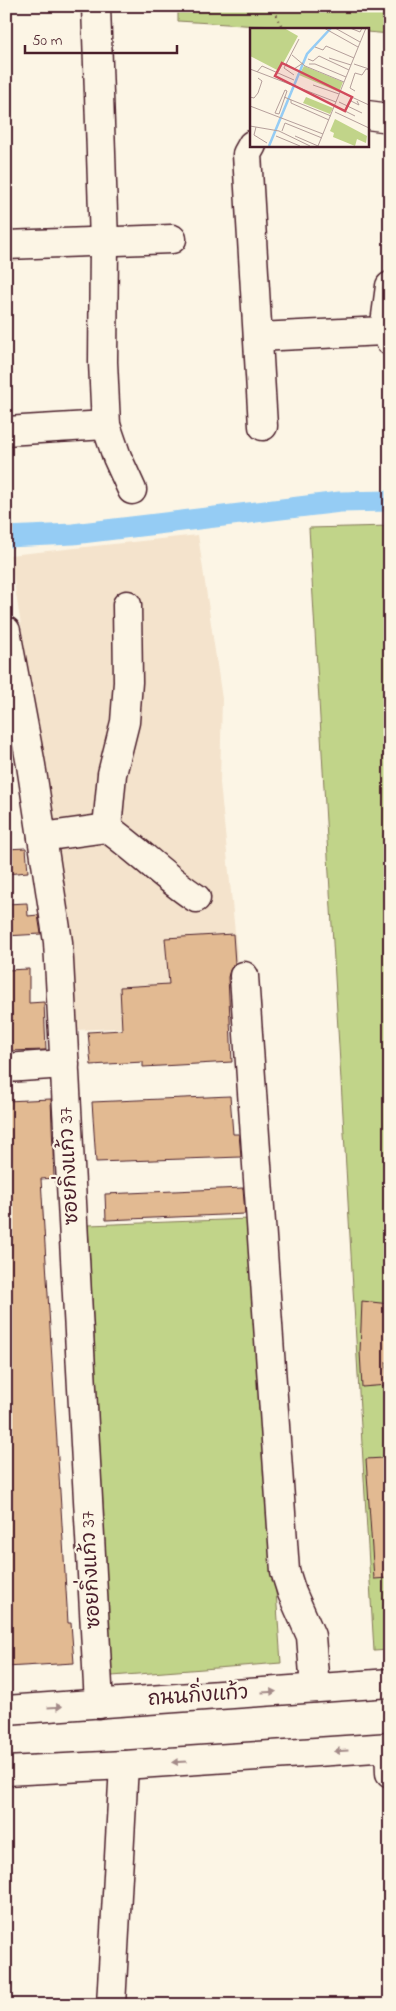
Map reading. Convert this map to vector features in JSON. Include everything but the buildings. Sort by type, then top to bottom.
[{"type":"street","points":[[96,6],[104,242],[106,425],[132,490]]},
{"type":"street","points":[[368,115],[390,118]]},
{"type":"street","points":[[251,146],[247,154],[262,426]]},
{"type":"street","points":[[6,245],[172,239]]},
{"type":"street","points":[[258,337],[387,336],[390,286]]},
{"type":"street","points":[[6,431],[106,425]]},
{"type":"street","points":[[107,828],[112,774],[125,722],[128,682],[126,605]]},
{"type":"street","name":"ซอยกิ่งแก้ว 37","points":[[6,631],[31,765],[58,942],[99,1704]]},
{"type":"street","points":[[42,836],[107,828],[132,845],[170,881],[196,898]]},
{"type":"street","points":[[244,976],[285,1570],[292,1593],[312,1636],[315,1688]]},
{"type":"street","points":[[6,1068],[65,1064]]},
{"type":"street","name":"ถนนกิ่งแก้ว","points":[[6,1710],[390,1682]]},
{"type":"street","points":[[6,1771],[389,1756]]},
{"type":"street","points":[[111,2005],[124,1765]]},
{"type":"path","points":[[272,6],[283,28]]},
{"type":"shaded area","points":[[198,535],[222,699],[220,783],[244,1022],[77,1030],[71,947],[10,555]]},
{"type":"green space","points":[[178,6],[390,6],[390,34],[368,32],[368,28],[292,28],[178,21]]},
{"type":"green space","points":[[390,526],[390,1650],[374,1651],[309,528]]},
{"type":"green space","points":[[250,1219],[281,1663],[112,1676],[88,1225]]},
{"type":"waterway","points":[[6,537],[73,534],[340,502],[390,501]]}]
